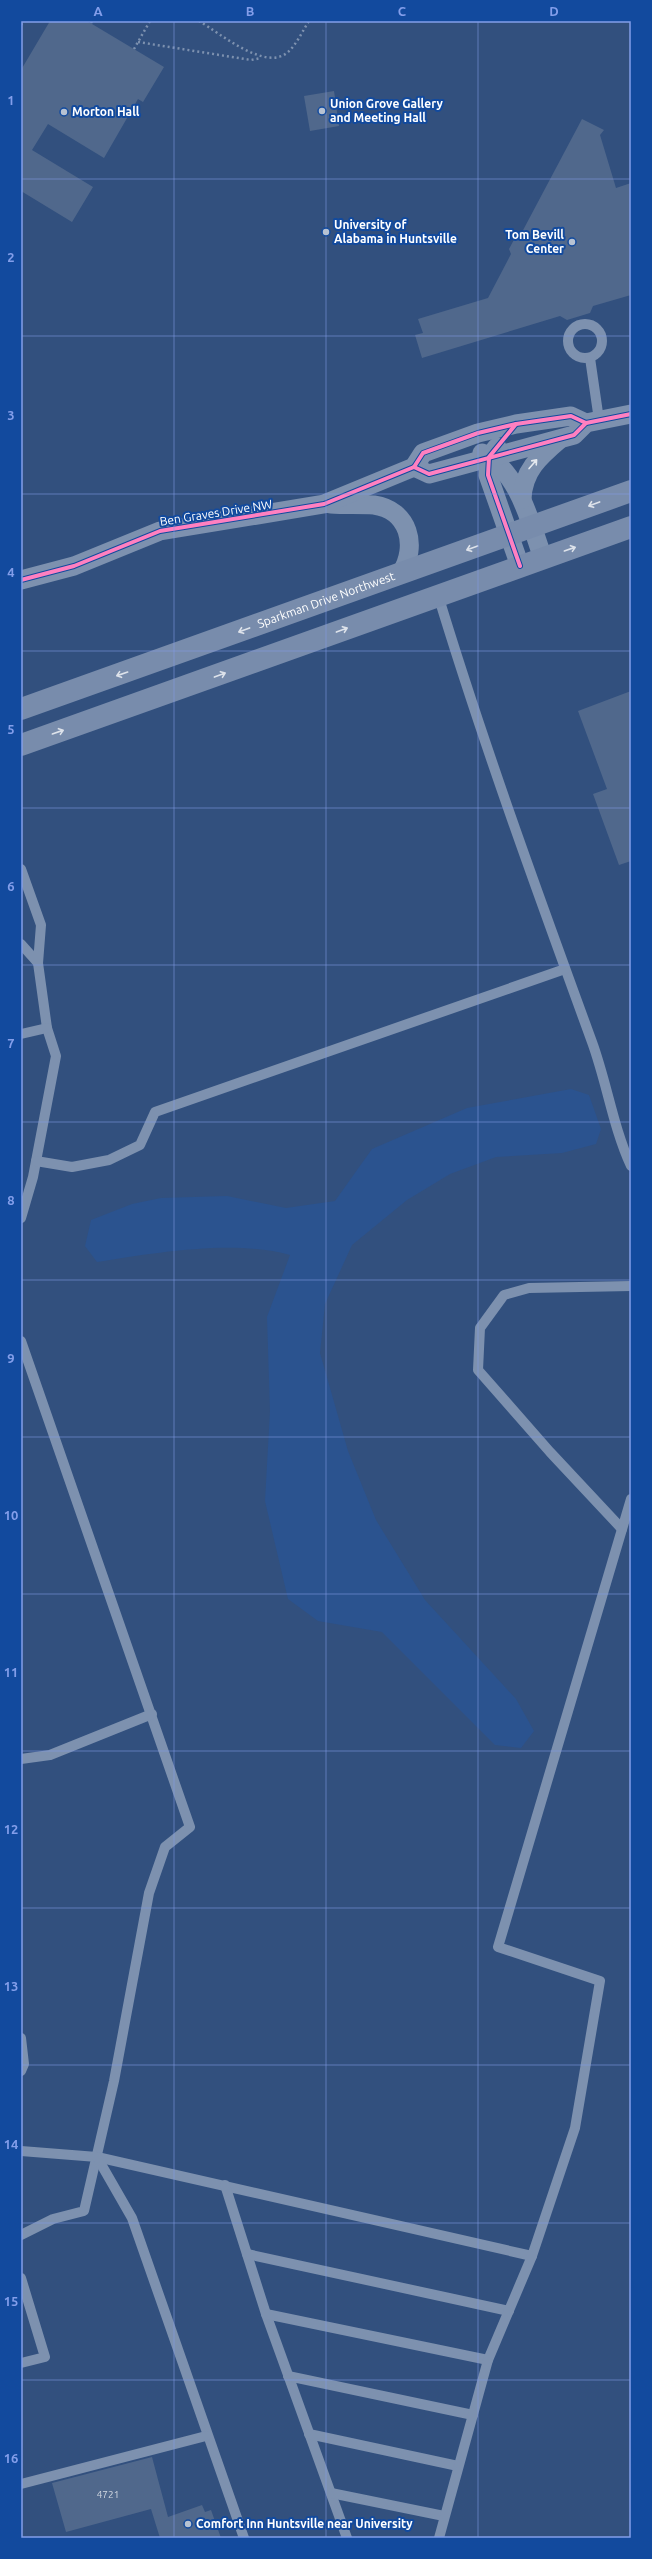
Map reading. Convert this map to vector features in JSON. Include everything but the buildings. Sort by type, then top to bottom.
[{"type":"main road","name":"Sparkman Drive Northwest","points":[[21,709],[631,491]]},
{"type":"main road","points":[[21,745],[631,527]]},
{"type":"street","points":[[414,467],[429,474],[574,435],[592,422],[631,414]]},
{"type":"street","name":"Ben Graves Drive NW","points":[[21,580],[74,566],[160,531],[324,504],[414,467],[423,453],[456,440],[516,424],[571,416],[592,422]]},
{"type":"street","points":[[516,424],[489,457],[488,475],[520,566]]},
{"type":"street","points":[[522,499],[523,482],[529,469],[560,438]]},
{"type":"street","points":[[456,440],[489,457],[502,469],[522,499],[543,558]]},
{"type":"street","points":[[324,504],[374,506],[389,510],[399,517],[410,538],[408,562],[401,573]]},
{"type":"lane","points":[[590,358],[592,422]]},
{"type":"lane","points":[[438,595],[469,696],[565,969],[602,1067],[623,1148],[631,1166]]},
{"type":"lane","points":[[21,869],[41,925],[38,963],[47,1028],[56,1056],[36,1162],[21,1218]]},
{"type":"lane","points":[[21,944],[38,963]]},
{"type":"lane","points":[[36,1162],[72,1167],[109,1160],[140,1145],[155,1112],[565,969]]},
{"type":"lane","points":[[21,1034],[47,1028]]},
{"type":"lane","points":[[622,1529],[550,1452],[478,1370],[480,1328],[504,1295],[529,1288],[631,1286]]},
{"type":"lane","points":[[21,1341],[152,1714],[190,1827],[165,1847],[149,1893],[114,2081],[98,2157],[84,2211],[53,2219],[21,2235]]},
{"type":"lane","points":[[439,2538],[488,2360],[532,2256],[575,2128],[600,1981],[498,1947],[631,1500]]},
{"type":"lane","points":[[21,1759],[50,1754],[152,1714]]},
{"type":"lane","points":[[21,2038],[24,2064],[21,2071]]},
{"type":"lane","points":[[21,2151],[98,2157],[532,2256]]},
{"type":"lane","points":[[98,2157],[132,2218],[206,2436],[244,2538]]},
{"type":"lane","points":[[225,2185],[266,2314],[347,2538]]},
{"type":"lane","points":[[247,2254],[509,2311]]},
{"type":"lane","points":[[21,2278],[45,2357],[21,2363]]},
{"type":"lane","points":[[266,2314],[488,2360]]},
{"type":"lane","points":[[288,2376],[473,2415]]},
{"type":"lane","points":[[309,2434],[458,2466]]},
{"type":"lane","points":[[21,2484],[206,2436]]},
{"type":"lane","points":[[330,2493],[444,2516]]},
{"type":"path","points":[[21,25],[23,21]]},
{"type":"path","points":[[134,49],[150,21]]},
{"type":"path","points":[[199,21],[261,58]]},
{"type":"path","points":[[138,42],[251,60],[261,58],[276,59],[289,51],[309,21]]},
{"type":"water","points":[[571,1089],[589,1095],[601,1129],[596,1144],[562,1153],[496,1157],[450,1174],[407,1200],[352,1245],[325,1304],[320,1353],[348,1451],[376,1520],[425,1600],[516,1699],[534,1731],[521,1748],[495,1745],[382,1632],[318,1621],[288,1599],[265,1501],[270,1411],[267,1317],[290,1255],[268,1250],[220,1248],[194,1249],[97,1262],[85,1246],[91,1220],[132,1204],[161,1198],[227,1196],[286,1208],[335,1201],[372,1149],[467,1108]]},
{"type":"cycle path","points":[[414,467],[429,474],[574,435],[586,423],[631,414]]},
{"type":"cycle path","points":[[21,580],[74,566],[160,531],[324,504],[414,467],[423,453],[478,433],[516,424],[571,416],[586,423]]},
{"type":"cycle path","points":[[516,424],[489,457],[488,475],[520,566]]},
{"type":"place","name":"Union Grove Gallery and Meeting Hall","points":[[322,111]]},
{"type":"place","name":"Morton Hall","points":[[64,112]]},
{"type":"place","name":"University of Alabama in Huntsville","points":[[326,232]]},
{"type":"place","name":"Tom Bevill Center","points":[[572,242]]},
{"type":"place","name":"Comfort Inn Huntsville near University","points":[[188,2524]]}]
